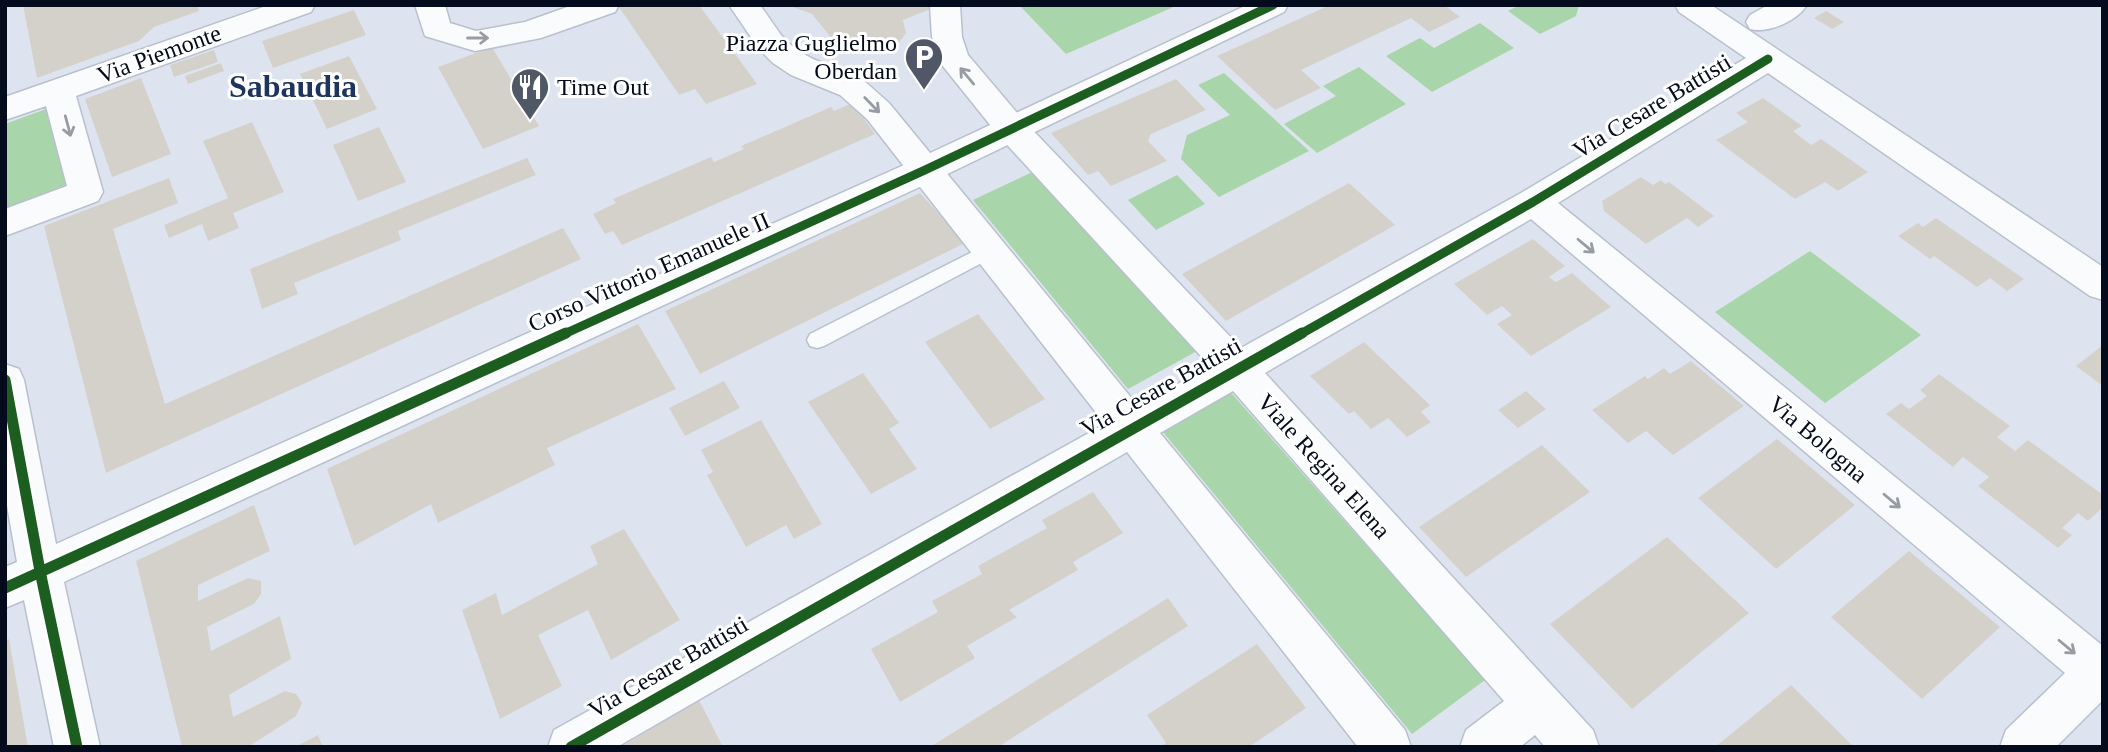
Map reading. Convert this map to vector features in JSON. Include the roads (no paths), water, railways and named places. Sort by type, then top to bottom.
[{"type":"street","name":"Via Piemonte","points":[[5,109],[300,5]]},
{"type":"street","points":[[430,5],[436,29],[475,41],[530,31],[604,5]]},
{"type":"street","points":[[744,5],[770,42],[784,56],[860,93],[878,111],[1388,747]]},
{"type":"street","points":[[945,5],[947,37],[953,58],[1011,128]]},
{"type":"street","name":"Corso Vittorio Emanuele II","points":[[23,579],[925,170],[1273,5]]},
{"type":"street","points":[[1690,5],[2103,286]]},
{"type":"street","points":[[1760,22],[1792,5]]},
{"type":"street","name":"Via Cesare Battisti","points":[[571,747],[1533,202],[1769,59]]},
{"type":"street","points":[[5,223],[86,192],[58,90]]},
{"type":"street","name":"Viale Regina Elena","points":[[1011,128],[1237,369],[1576,747]]},
{"type":"street","name":"Via Bologna","points":[[1533,202],[2101,672]]},
{"type":"street","points":[[5,380],[23,579],[77,747]]},
{"type":"street","points":[[2024,747],[2101,672]]},
{"type":"street","points":[[1483,747],[1536,704]]},
{"type":"lane","points":[[817,340],[989,250]]},
{"type":"place","name":"Piazza Guglielmo Oberdan","points":[[924,91]]},
{"type":"place","name":"Time Out","points":[[530,121]]},
{"type":"district","name":"Sabaudia","points":[[293,86]]}]
